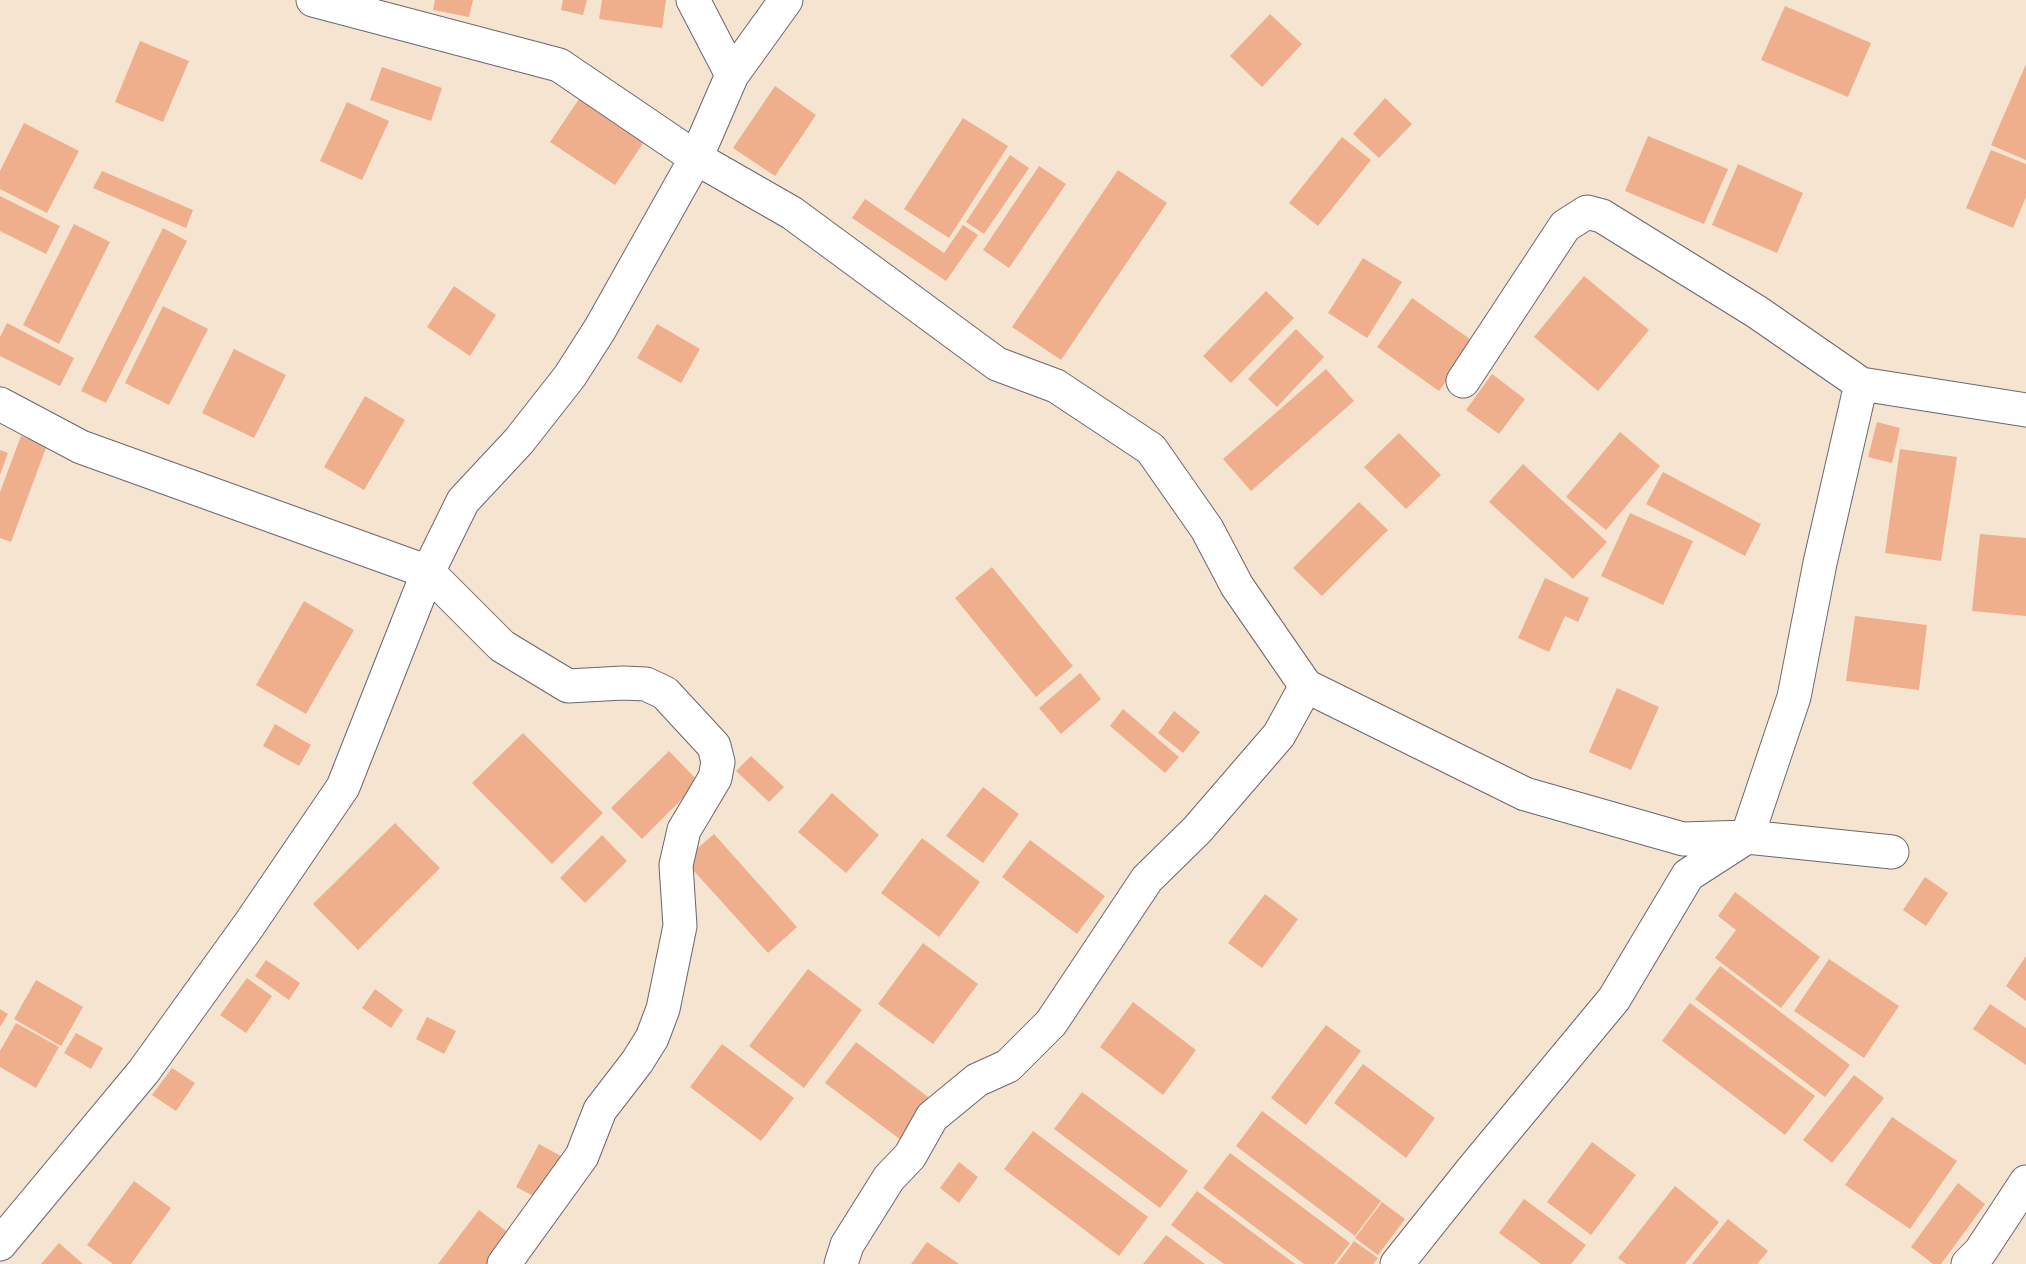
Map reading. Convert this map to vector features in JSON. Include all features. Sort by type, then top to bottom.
[{"type":"street","points":[[313,0],[559,65],[696,158],[792,213],[997,364],[1056,386],[1151,449],[1207,529],[1237,586],[1306,686],[1525,794],[1683,839],[1747,837],[1892,852]]},
{"type":"street","points":[[693,0],[732,75]]},
{"type":"street","points":[[0,1244],[144,1071],[249,925],[343,787],[428,572],[463,501],[519,441],[570,376],[600,330],[696,158],[732,75],[786,0]]},
{"type":"street","points":[[1463,381],[1565,225],[1587,212],[1602,216],[1757,312],[1861,384],[2026,410]]},
{"type":"street","points":[[1397,1264],[1614,999],[1688,875],[1747,837],[1794,697],[1820,563],[1861,384]]},
{"type":"street","points":[[0,404],[81,447],[428,572],[502,646],[568,686],[646,684],[665,693],[714,746],[718,762],[715,778],[684,830],[676,865],[680,926],[663,1009],[652,1038],[637,1062],[600,1110],[582,1156],[504,1264]]},
{"type":"street","points":[[841,1264],[847,1245],[889,1178],[910,1156],[932,1117],[977,1080],[1008,1066],[1051,1023],[1147,879],[1197,830],[1279,735],[1306,686]]},
{"type":"street","points":[[1968,1264],[1980,1252],[2026,1182]]},
{"type":"building","points":[[435,0],[473,0],[469,17],[433,10]]},
{"type":"building","points":[[563,0],[587,0],[583,15],[561,10]]},
{"type":"building","points":[[602,0],[666,0],[662,28],[599,19]]},
{"type":"building","points":[[1785,6],[1871,43],[1848,97],[1761,60]]},
{"type":"building","points":[[1270,14],[1302,44],[1262,87],[1230,56]]},
{"type":"building","points":[[140,41],[189,61],[163,122],[115,102]]},
{"type":"building","points":[[2026,64],[2026,160],[1991,145]]},
{"type":"building","points":[[382,67],[442,88],[431,121],[370,100]]},
{"type":"building","points":[[775,86],[816,115],[775,176],[733,148]]},
{"type":"building","points":[[1385,98],[1412,124],[1379,158],[1353,134]]},
{"type":"building","points":[[579,99],[644,142],[615,185],[550,142]]},
{"type":"building","points":[[347,102],[389,121],[362,180],[320,161]]},
{"type":"building","points":[[963,118],[1008,146],[949,238],[904,209]]},
{"type":"building","points":[[24,123],[79,151],[47,213],[0,189],[0,171]]},
{"type":"building","points":[[1648,136],[1728,169],[1704,224],[1625,191]]},
{"type":"building","points":[[1342,137],[1371,160],[1318,226],[1289,203]]},
{"type":"building","points":[[1991,150],[2026,164],[2026,197],[2013,228],[1966,208]]},
{"type":"building","points":[[1010,155],[1029,168],[984,234],[966,222]]},
{"type":"building","points":[[1738,164],[1803,193],[1777,253],[1712,225]]},
{"type":"building","points":[[1039,166],[1066,184],[1009,268],[983,250]]},
{"type":"building","points":[[1118,170],[1167,203],[1061,360],[1012,327]]},
{"type":"building","points":[[102,171],[193,210],[186,228],[93,188]]},
{"type":"building","points":[[0,196],[60,226],[46,254],[0,231]]},
{"type":"building","points":[[865,199],[944,253],[963,225],[978,235],[946,281],[852,218]]},
{"type":"building","points":[[74,224],[110,242],[59,344],[23,325]]},
{"type":"building","points":[[163,228],[187,241],[106,403],[81,391]]},
{"type":"building","points":[[1363,258],[1402,282],[1367,338],[1328,313]]},
{"type":"building","points":[[1584,276],[1649,330],[1598,391],[1534,337]]},
{"type":"building","points":[[454,286],[496,315],[470,356],[427,327]]},
{"type":"building","points":[[1266,291],[1294,318],[1231,383],[1203,356]]},
{"type":"building","points":[[1412,298],[1474,342],[1439,391],[1377,347]]},
{"type":"building","points":[[163,306],[208,329],[169,405],[125,383]]},
{"type":"building","points":[[7,323],[74,358],[60,386],[0,356],[0,337]]},
{"type":"building","points":[[657,324],[700,349],[681,383],[637,358]]},
{"type":"building","points":[[1296,329],[1324,357],[1277,407],[1248,379]]},
{"type":"building","points":[[234,349],[286,375],[254,438],[202,413]]},
{"type":"building","points":[[1326,369],[1354,401],[1251,491],[1223,459]]},
{"type":"building","points":[[1492,374],[1525,399],[1499,434],[1466,410]]},
{"type":"building","points":[[365,396],[405,420],[364,490],[324,467]]},
{"type":"building","points":[[1877,422],[1900,428],[1892,463],[1868,457]]},
{"type":"building","points":[[1620,432],[1660,466],[1606,530],[1566,497]]},
{"type":"building","points":[[1399,433],[1441,475],[1406,509],[1364,467]]},
{"type":"building","points":[[21,436],[47,445],[11,542],[0,538],[0,492]]},
{"type":"building","points":[[1900,449],[1957,457],[1941,561],[1885,553]]},
{"type":"building","points":[[0,450],[8,453],[0,475]]},
{"type":"building","points":[[1523,464],[1607,542],[1573,579],[1489,502]]},
{"type":"building","points":[[1663,472],[1761,524],[1745,556],[1646,504]]},
{"type":"building","points":[[1359,502],[1388,530],[1322,596],[1293,568]]},
{"type":"building","points":[[1630,513],[1693,541],[1663,605],[1601,576]]},
{"type":"building","points":[[1980,534],[2026,538],[2026,616],[1972,611]]},
{"type":"building","points":[[992,567],[1073,666],[1036,697],[955,598]]},
{"type":"building","points":[[1545,578],[1589,598],[1578,622],[1565,616],[1549,652],[1518,638]]},
{"type":"building","points":[[304,601],[354,630],[306,714],[256,685]]},
{"type":"building","points":[[1855,616],[1927,625],[1919,690],[1846,681]]},
{"type":"building","points":[[1080,673],[1101,699],[1061,734],[1039,708]]},
{"type":"building","points":[[1617,688],[1659,707],[1631,770],[1589,752]]},
{"type":"building","points":[[1123,709],[1179,757],[1165,773],[1110,726]]},
{"type":"building","points":[[1174,711],[1200,732],[1183,753],[1158,733]]},
{"type":"building","points":[[275,724],[311,745],[299,766],[263,746]]},
{"type":"building","points":[[523,733],[603,813],[552,864],[472,783]]},
{"type":"building","points":[[669,751],[699,782],[642,839],[611,808]]},
{"type":"building","points":[[751,756],[784,787],[769,802],[736,771]]},
{"type":"building","points":[[983,787],[1019,814],[983,863],[946,836]]},
{"type":"building","points":[[832,793],[879,835],[846,873],[798,832]]},
{"type":"building","points":[[395,823],[440,868],[358,950],[313,904]]},
{"type":"building","points":[[714,834],[797,927],[768,953],[684,860]]},
{"type":"building","points":[[602,835],[627,861],[585,903],[560,878]]},
{"type":"building","points":[[922,838],[980,882],[939,937],[881,893]]},
{"type":"building","points":[[1030,840],[1105,896],[1077,934],[1002,877]]},
{"type":"building","points":[[1925,877],[1948,893],[1926,926],[1903,910]]},
{"type":"building","points":[[1735,892],[1820,957],[1781,1008],[1715,958],[1736,930],[1718,916]]},
{"type":"building","points":[[1265,894],[1298,919],[1262,968],[1228,943]]},
{"type":"building","points":[[923,943],[978,984],[933,1044],[878,1004]]},
{"type":"building","points":[[2026,956],[2026,1001],[2006,986]]},
{"type":"building","points":[[1829,959],[1899,1006],[1864,1058],[1794,1011]]},
{"type":"building","points":[[266,960],[300,983],[289,1000],[255,976]]},
{"type":"building","points":[[1720,966],[1850,1065],[1825,1097],[1695,999]]},
{"type":"building","points":[[808,969],[862,1010],[804,1088],[749,1046]]},
{"type":"building","points":[[247,978],[272,996],[246,1033],[220,1015]]},
{"type":"building","points":[[36,980],[83,1007],[61,1046],[14,1019]]},
{"type":"building","points":[[375,989],[403,1010],[391,1028],[362,1008]]},
{"type":"building","points":[[1133,1002],[1196,1050],[1163,1095],[1100,1047]]},
{"type":"building","points":[[1690,1003],[1815,1096],[1785,1135],[1662,1041]]},
{"type":"building","points":[[1990,1004],[2026,1028],[2026,1065],[1973,1029]]},
{"type":"building","points":[[0,1009],[8,1014],[0,1027]]},
{"type":"building","points":[[427,1017],[456,1031],[444,1054],[416,1039]]},
{"type":"building","points":[[16,1023],[59,1047],[36,1088],[0,1067],[0,1051]]},
{"type":"building","points":[[1326,1025],[1361,1051],[1306,1125],[1271,1098]]},
{"type":"building","points":[[76,1033],[103,1048],[91,1069],[64,1053]]},
{"type":"building","points":[[856,1042],[932,1100],[901,1140],[825,1083]]},
{"type":"building","points":[[722,1044],[794,1098],[761,1141],[690,1087]]},
{"type":"building","points":[[1363,1064],[1435,1118],[1406,1158],[1334,1103]]},
{"type":"building","points":[[172,1068],[195,1083],[176,1111],[152,1095]]},
{"type":"building","points":[[1854,1075],[1884,1098],[1832,1163],[1803,1140]]},
{"type":"building","points":[[1082,1092],[1188,1171],[1160,1208],[1054,1129]]},
{"type":"building","points":[[1262,1111],[1381,1201],[1355,1236],[1236,1146]]},
{"type":"building","points":[[1892,1117],[1957,1161],[1910,1229],[1845,1185]]},
{"type":"building","points":[[1033,1131],[1148,1217],[1119,1256],[1004,1169]]},
{"type":"building","points":[[1592,1142],[1636,1175],[1591,1235],[1547,1202]]},
{"type":"building","points":[[539,1144],[568,1160],[545,1202],[516,1187]]},
{"type":"building","points":[[1230,1153],[1350,1243],[1334,1264],[1304,1264],[1203,1188]]},
{"type":"building","points":[[959,1162],[978,1177],[959,1203],[940,1188]]},
{"type":"building","points":[[134,1181],[171,1208],[131,1264],[113,1264],[87,1245]]},
{"type":"building","points":[[1958,1183],[1985,1204],[1941,1264],[1933,1264],[1911,1247]]},
{"type":"building","points":[[1675,1186],[1719,1222],[1685,1264],[1626,1264],[1618,1258]]},
{"type":"building","points":[[1197,1191],[1295,1264],[1224,1264],[1171,1225]]},
{"type":"building","points":[[1524,1199],[1586,1245],[1571,1264],[1541,1264],[1499,1233]]},
{"type":"building","points":[[1382,1202],[1405,1219],[1378,1255],[1355,1238]]},
{"type":"building","points":[[479,1210],[514,1237],[493,1264],[438,1264]]},
{"type":"building","points":[[1728,1219],[1768,1251],[1757,1264],[1692,1264]]},
{"type":"building","points":[[1166,1235],[1205,1264],[1143,1264]]},
{"type":"building","points":[[1354,1241],[1378,1258],[1373,1264],[1337,1264]]},
{"type":"building","points":[[927,1242],[959,1264],[911,1264]]},
{"type":"building","points":[[59,1243],[83,1264],[41,1264]]}]
